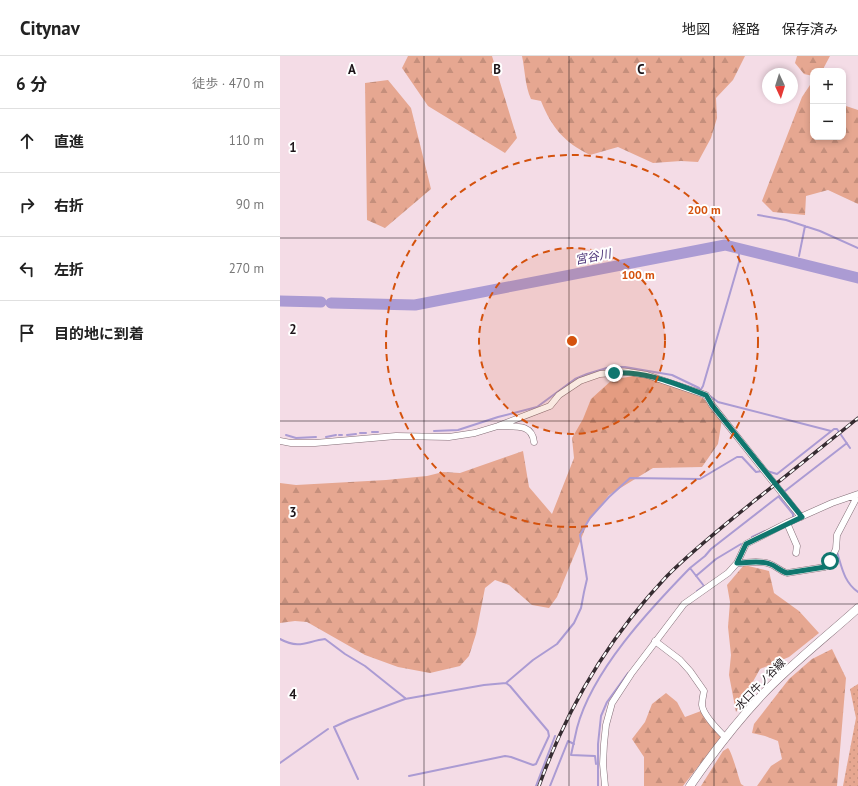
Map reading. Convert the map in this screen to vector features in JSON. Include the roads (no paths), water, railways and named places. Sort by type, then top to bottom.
[{"type":"main road","name":"水口牛ノ谷線","points":[[690,786],[725,737],[762,695],[793,665],[858,608]]},
{"type":"street","points":[[280,441],[291,443],[315,443],[396,436],[450,437],[475,433],[498,426],[550,406],[559,395],[580,381],[600,374],[628,372],[648,375],[706,395],[712,405],[802,517]]},
{"type":"street","points":[[706,395],[710,388]]},
{"type":"street","points":[[498,426],[520,427],[529,430],[534,442]]},
{"type":"street","points":[[605,786],[603,764],[606,726],[612,703],[655,641],[684,604],[728,573],[737,563],[746,544],[787,523],[832,503],[858,495]]},
{"type":"street","points":[[737,563],[768,563],[776,566],[781,572],[787,573],[825,567],[830,561],[836,548],[837,535],[858,495]]},
{"type":"street","points":[[787,523],[797,546],[796,552]]},
{"type":"street","points":[[655,641],[680,660],[690,671],[704,691],[702,704],[703,709],[713,724],[725,737]]},
{"type":"waterway","points":[[758,215],[786,220],[820,231],[858,248]]},
{"type":"waterway","points":[[799,256],[805,226]]},
{"type":"waterway","name":"宮谷川","points":[[331,303],[415,305],[725,245],[858,278]]},
{"type":"waterway","points":[[434,431],[458,430],[498,417],[537,407],[575,379],[610,367],[625,367],[672,375],[699,388],[700,391],[703,386],[739,262],[739,249]]},
{"type":"waterway","name":"宮谷川","points":[[280,301],[321,302]]},
{"type":"waterway","points":[[710,396],[718,402],[831,431]]},
{"type":"waterway","points":[[767,471],[777,474],[834,429],[837,429],[850,448]]},
{"type":"waterway","points":[[372,432],[378,432]]},
{"type":"waterway","points":[[360,433],[366,433]]},
{"type":"waterway","points":[[347,435],[356,434]]},
{"type":"waterway","points":[[286,435],[296,438],[316,437]]},
{"type":"waterway","points":[[326,437],[336,435]]},
{"type":"waterway","points":[[785,491],[847,443]]},
{"type":"waterway","points":[[358,779],[334,727],[405,699],[484,685],[506,683],[533,660],[557,644],[574,623],[581,608],[587,579],[580,535],[590,518],[609,497],[630,478],[700,479],[737,457],[742,457],[756,472],[762,471]]},
{"type":"waterway","points":[[697,591],[704,586],[690,568],[711,549],[779,496]]},
{"type":"waterway","points":[[779,497],[793,514],[793,518]]},
{"type":"waterway","points":[[752,537],[765,531]]},
{"type":"waterway","points":[[696,576],[716,559],[741,544]]},
{"type":"waterway","points":[[837,552],[842,569],[847,579],[853,588],[858,592]]},
{"type":"waterway","points":[[596,764],[595,756],[571,755],[584,706],[595,685],[624,642],[640,622],[690,568]]},
{"type":"waterway","points":[[280,639],[293,644],[303,644],[325,639],[345,654],[365,666],[405,698]]},
{"type":"waterway","points":[[598,786],[598,744],[601,716],[607,702],[628,673]]},
{"type":"waterway","points":[[409,776],[505,756],[533,765],[536,764],[549,736],[548,731],[506,683]]},
{"type":"waterway","points":[[280,763],[328,729]]},
{"type":"waterway","points":[[536,786],[555,736]]},
{"type":"waterway","points":[[550,786],[568,741],[574,744]]},
{"type":"railway","points":[[539,786],[563,729],[592,674],[609,648],[646,599],[677,566],[699,547],[858,418]]}]
